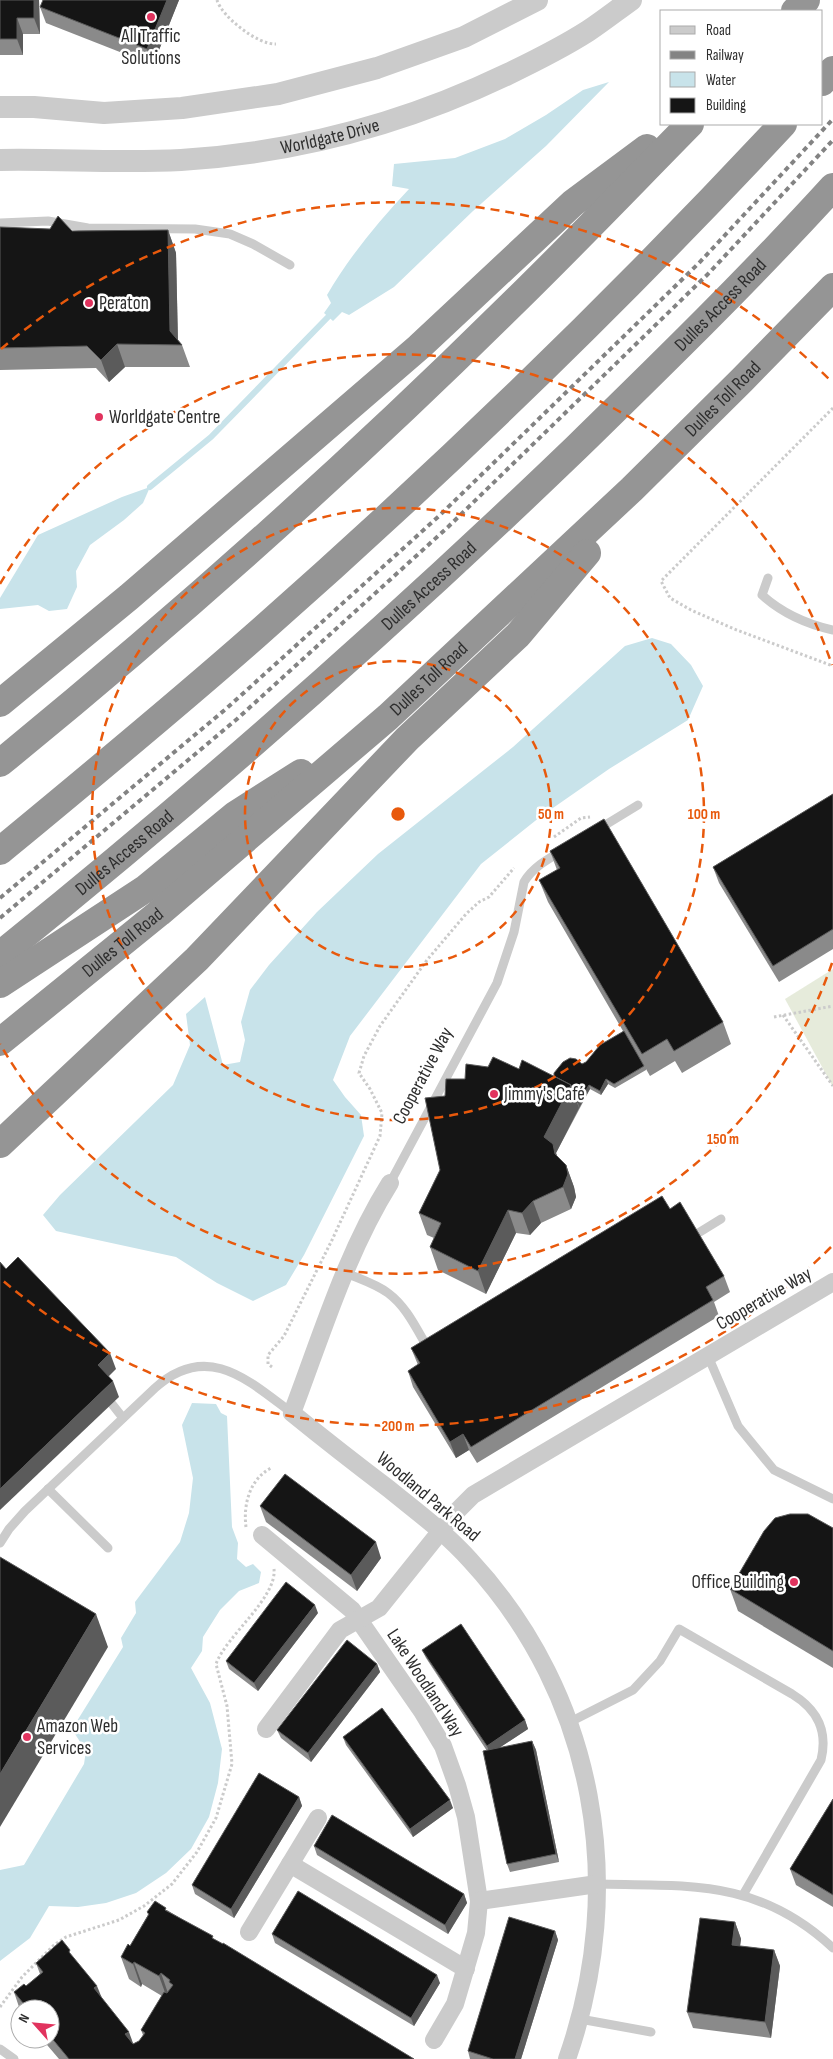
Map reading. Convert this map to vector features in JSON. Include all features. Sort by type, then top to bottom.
[{"type":"highway","points":[[796,10],[806,0]]},
{"type":"highway","points":[[823,81],[833,70]]},
{"type":"highway","points":[[0,703],[130,597],[386,376],[454,316],[573,203],[679,125]]},
{"type":"highway","points":[[0,764],[231,567],[396,415],[504,312],[689,125]]},
{"type":"highway","points":[[0,851],[205,679],[386,517],[581,331],[782,125]]},
{"type":"highway","name":"Dulles Access Road","points":[[0,955],[101,873],[278,722],[418,596],[608,417],[833,188]]},
{"type":"highway","name":"Dulles Toll Road","points":[[0,1042],[159,913],[388,717],[526,590],[688,434],[833,286]]},
{"type":"highway","points":[[0,1144],[197,959],[395,751],[518,634],[688,434]]},
{"type":"highway","points":[[0,984],[145,889],[235,815],[388,717]]},
{"type":"street","points":[[0,107],[34,107],[104,113],[182,108],[278,94],[378,68],[412,56],[464,37],[537,0]]},
{"type":"street","name":"Worldgate Drive","points":[[0,160],[130,162],[184,160],[249,153],[325,138],[400,119],[468,93],[533,62],[587,31],[631,0]]},
{"type":"street","name":"Cooperative Way","points":[[292,1413],[370,1216],[390,1183]]},
{"type":"street","name":"Cooperative Way","points":[[266,1729],[340,1630],[379,1608],[460,1507],[483,1488],[833,1282]]},
{"type":"street","name":"Woodland Park Road","points":[[292,1413],[441,1531],[485,1576],[514,1615],[539,1656],[570,1722],[591,1805],[597,1910],[592,1963],[580,2019],[567,2059]]},
{"type":"street","name":"Lake Woodland Way","points":[[254,1534],[352,1610],[422,1711],[443,1746],[457,1784],[466,1817],[479,1901],[476,1933],[455,2004],[434,2040]]},
{"type":"street","points":[[250,1932],[318,1818]]},
{"type":"street","points":[[290,1864],[466,1969]]},
{"type":"street","points":[[479,1901],[597,1884]]},
{"type":"lane","points":[[0,223],[48,221],[88,228],[195,229],[230,234],[253,244],[290,265]]},
{"type":"lane","points":[[768,578],[762,595],[774,606],[810,624],[833,630]]},
{"type":"lane","points":[[588,835],[638,805]]},
{"type":"lane","name":"Cooperative Way","points":[[390,1183],[497,983],[514,932],[524,882],[527,876],[540,864],[572,845]]},
{"type":"lane","points":[[695,1235],[721,1219]]},
{"type":"lane","points":[[346,1273],[379,1287],[400,1303],[432,1355]]},
{"type":"lane","points":[[708,1356],[738,1426],[774,1470],[833,1499]]},
{"type":"lane","points":[[0,1543],[17,1520],[48,1489],[163,1380],[173,1374],[206,1366],[230,1371],[239,1375],[292,1413]]},
{"type":"lane","points":[[112,1404],[123,1418]]},
{"type":"lane","points":[[48,1489],[108,1548]]},
{"type":"lane","points":[[570,1722],[633,1690],[656,1667],[679,1629],[804,1703],[814,1713],[822,1730],[824,1740],[819,1767],[743,1894]]},
{"type":"lane","points":[[597,1884],[700,1887],[743,1894],[768,1904],[796,1920],[833,1948]]},
{"type":"lane","points":[[580,2019],[650,2032]]},
{"type":"lane","points":[[0,2049],[14,2059]]},
{"type":"path","points":[[216,0],[230,18],[249,34],[262,42],[276,44]]},
{"type":"path","points":[[833,408],[661,581],[670,598],[691,610],[734,630],[833,666]]},
{"type":"path","points":[[551,839],[581,818],[596,816]]},
{"type":"path","points":[[272,1367],[268,1364],[268,1355],[284,1336],[332,1240],[380,1136],[382,1113],[370,1089],[359,1073],[364,1056],[384,1020],[427,960],[466,914],[479,902],[489,897],[516,866]]},
{"type":"path","points":[[774,1017],[833,1006]]},
{"type":"path","points":[[783,1015],[833,1086]]},
{"type":"path","points":[[254,1534],[244,1515],[249,1493],[259,1476],[271,1468]]},
{"type":"path","points":[[0,2007],[22,1976],[54,1945],[66,1937],[119,1920],[144,1906],[172,1884],[197,1852],[216,1818],[232,1764],[227,1706],[216,1664],[222,1652],[268,1592],[274,1577],[272,1564]]},
{"type":"green space","points":[[833,969],[833,1087],[785,999]]},
{"type":"water","points":[[609,82],[546,146],[473,211],[394,287],[349,315],[342,312],[333,321],[324,313],[331,303],[327,295],[354,253],[409,189],[392,186],[394,164],[455,158],[505,139],[583,90]]},
{"type":"water","points":[[150,487],[143,503],[124,520],[90,545],[76,571],[77,587],[67,609],[49,611],[38,605],[0,609],[0,598],[38,535],[122,497]]},
{"type":"water","points":[[652,638],[671,644],[691,665],[703,686],[688,720],[609,769],[540,817],[481,864],[350,1036],[333,1080],[361,1115],[364,1136],[304,1255],[286,1285],[253,1301],[217,1283],[176,1257],[56,1231],[43,1215],[60,1195],[173,1085],[190,1045],[186,1014],[205,997],[223,1065],[240,1062],[245,1040],[241,1022],[250,990],[269,965],[317,912],[378,854],[513,747],[625,646]]},
{"type":"water","points":[[192,1403],[216,1404],[221,1413],[227,1416],[232,1527],[238,1543],[237,1559],[246,1567],[253,1564],[261,1572],[259,1583],[239,1591],[220,1610],[203,1637],[202,1651],[191,1668],[210,1703],[222,1749],[218,1783],[209,1817],[191,1849],[166,1873],[136,1893],[106,1903],[78,1907],[49,1906],[30,1938],[0,1961],[0,1870],[24,1865],[84,1764],[86,1751],[75,1734],[77,1721],[123,1647],[121,1638],[136,1613],[135,1602],[180,1542],[189,1513],[193,1478],[182,1425]]},
{"type":"building","points":[[0,0],[34,0],[34,18],[17,18],[17,39],[0,39]]},
{"type":"building","points":[[43,0],[167,0],[147,49],[40,7]]},
{"type":"building","name":"Peraton","points":[[58,216],[72,231],[168,230],[170,331],[182,345],[117,344],[101,360],[87,346],[0,348],[0,227],[50,229]]},
{"type":"building","points":[[833,794],[833,929],[773,966],[713,867]]},
{"type":"building","points":[[604,819],[723,1022],[674,1051],[667,1039],[642,1054],[539,880],[560,868],[550,851]]},
{"type":"building","points":[[624,1031],[644,1066],[614,1084],[606,1079],[600,1091],[589,1085],[578,1103],[571,1085],[554,1076],[554,1073],[563,1062],[570,1058],[576,1059],[582,1064],[586,1062],[600,1045]]},
{"type":"building","points":[[493,1057],[519,1069],[522,1060],[571,1085],[544,1137],[553,1144],[555,1154],[566,1165],[568,1174],[563,1187],[533,1201],[522,1213],[508,1210],[478,1271],[430,1247],[441,1223],[419,1213],[440,1170],[425,1098],[445,1096],[446,1079],[465,1079],[466,1064],[488,1067]]},
{"type":"building","points":[[662,1196],[670,1209],[680,1202],[724,1276],[706,1287],[713,1300],[471,1447],[463,1434],[450,1442],[408,1371],[420,1363],[411,1348]]},
{"type":"building","points":[[18,1257],[110,1353],[98,1365],[113,1381],[0,1489],[0,1262],[6,1269]]},
{"type":"building","points":[[285,1474],[376,1542],[351,1575],[260,1506]]},
{"type":"building","name":"Office Building","points":[[790,1514],[808,1514],[833,1528],[833,1651],[730,1589],[764,1531],[775,1518]]},
{"type":"building","name":"Amazon Web Services","points":[[0,1557],[96,1614],[0,1774]]},
{"type":"building","points":[[286,1582],[315,1605],[254,1683],[226,1661]]},
{"type":"building","points":[[461,1624],[525,1720],[487,1746],[422,1650]]},
{"type":"building","points":[[347,1640],[377,1664],[308,1753],[277,1730]]},
{"type":"building","points":[[382,1708],[450,1800],[410,1829],[343,1737]]},
{"type":"building","points":[[532,1741],[556,1854],[507,1864],[483,1751]]},
{"type":"building","points":[[259,1773],[299,1797],[231,1909],[192,1885]]},
{"type":"building","points":[[833,1799],[833,1895],[790,1869]]},
{"type":"building","points":[[332,1815],[464,1894],[445,1925],[314,1846]]},
{"type":"building","points":[[298,1891],[437,1975],[411,2018],[272,1934]]},
{"type":"building","points":[[155,1901],[166,1908],[165,1910],[213,1936],[212,1938],[414,2059],[69,2059],[60,2048],[60,1999],[20,1999],[14,1992],[24,1984],[26,1986],[43,1972],[36,1963],[62,1940],[70,1950],[69,1952],[97,1986],[94,1988],[129,2032],[125,2034],[133,2044],[139,2041],[145,2033],[141,2030],[164,1992],[167,1993],[173,1985],[161,1973],[159,1976],[121,1957],[128,1944],[130,1946],[149,1914],[147,1912]]},
{"type":"building","points":[[509,1917],[555,1931],[515,2059],[493,2059],[468,2051]]},
{"type":"building","points":[[700,1918],[735,1922],[732,1945],[774,1950],[765,2022],[687,2012]]},
{"type":"waterway","points":[[150,487],[211,437],[328,317]]},
{"type":"railway","points":[[0,898],[227,708],[439,516],[699,263],[833,119]]},
{"type":"railway","points":[[0,918],[237,719],[448,527],[708,274],[833,140]]},
{"type":"place","name":"All Traffic Solutions","points":[[151,17]]},
{"type":"place","name":"Peraton","points":[[89,303]]},
{"type":"place","name":"Worldgate Centre","points":[[99,417]]},
{"type":"place","name":"Jimmy's Café","points":[[494,1094]]},
{"type":"place","name":"Office Building","points":[[794,1582]]},
{"type":"place","name":"Amazon Web Services","points":[[27,1737]]}]
